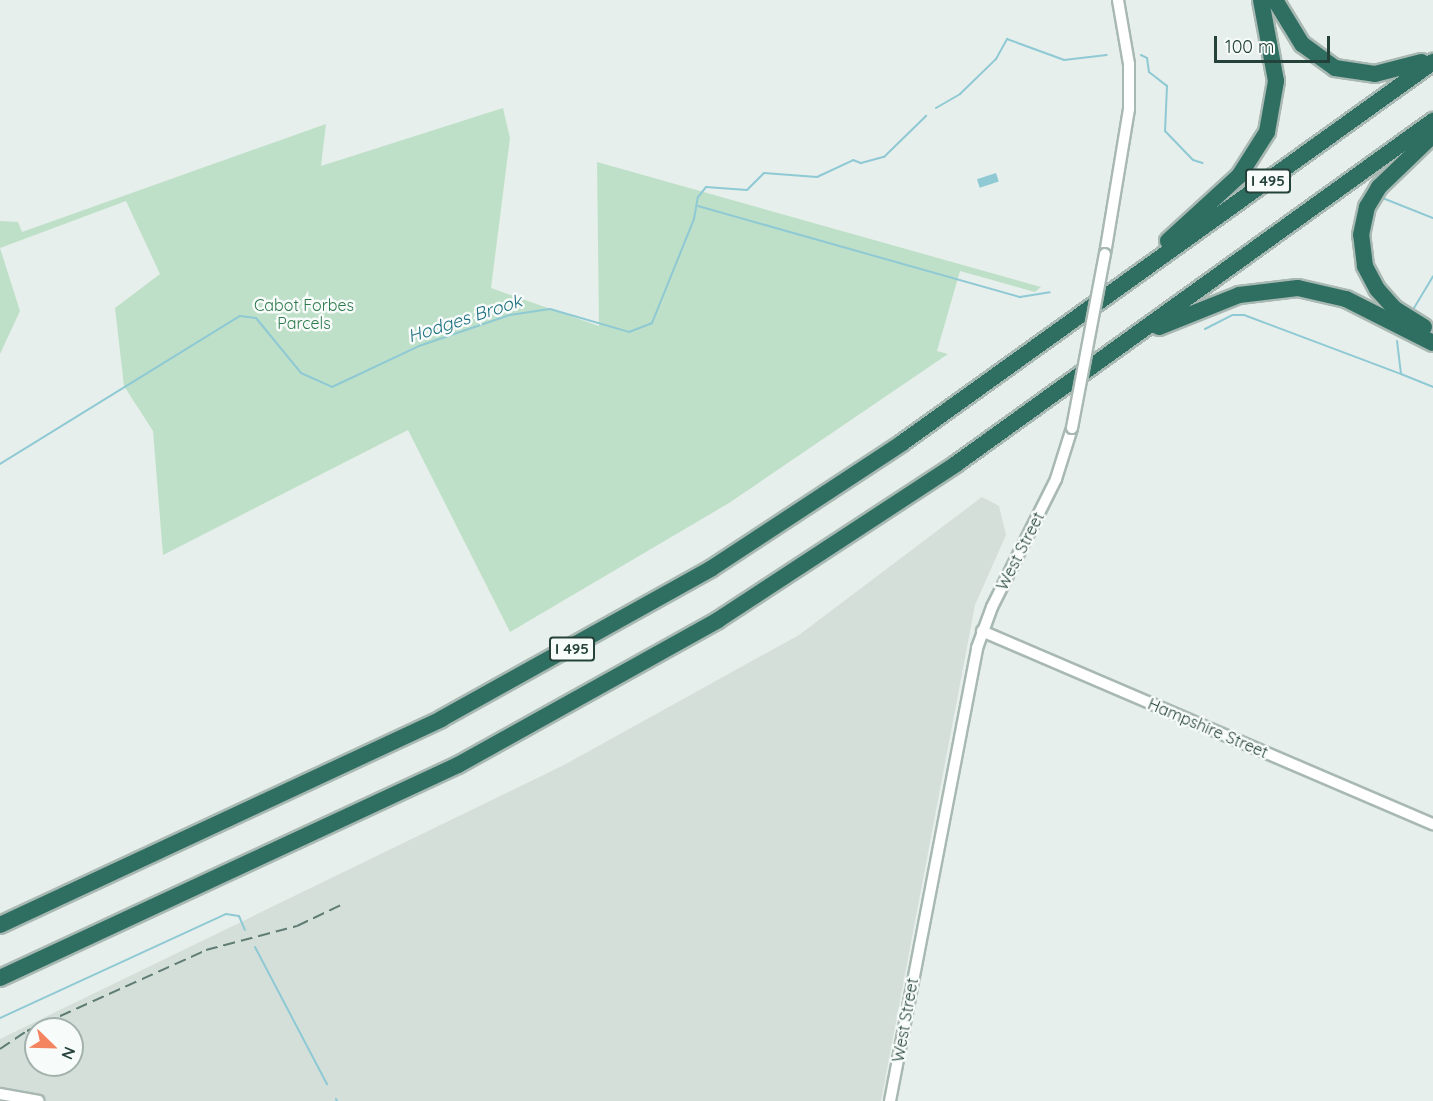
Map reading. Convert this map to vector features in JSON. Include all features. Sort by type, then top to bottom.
[{"type":"highway","points":[[1102,300],[1229,186],[1258,150],[1271,119],[1276,87],[1262,0]]},
{"type":"highway","points":[[1275,0],[1302,44],[1335,68],[1359,74],[1388,73],[1433,57]]},
{"type":"highway","name":"I 495","points":[[0,925],[321,779],[511,683],[637,612],[831,492],[1433,62]]},
{"type":"highway","name":"I 495","points":[[0,978],[340,822],[598,690],[838,544],[1433,121]]},
{"type":"highway","points":[[1433,135],[1375,192],[1364,218],[1361,241],[1367,271],[1380,294],[1404,316],[1433,331]]},
{"type":"highway","points":[[1125,342],[1225,299],[1292,288],[1346,299],[1433,343]]},
{"type":"street","name":"West Street","points":[[890,1101],[969,678],[982,632],[1053,485],[1072,428],[1105,254],[1129,109],[1129,64],[1119,0]]},
{"type":"street","name":"Hampshire Street","points":[[982,632],[1433,824]]},
{"type":"street","points":[[0,1094],[38,1101]]},
{"type":"shaded area","points":[[982,497],[999,506],[1006,535],[975,605],[881,1101],[0,1101],[0,1039],[24,1027],[24,1077],[84,1077],[84,1017],[45,1017],[564,765],[799,635]]},
{"type":"green space","name":"Cabot Forbes Parcels","points":[[503,108],[510,138],[491,288],[599,326],[597,162],[1041,287],[1035,292],[960,271],[937,351],[948,354],[729,503],[510,632],[408,430],[163,555],[153,431],[124,386],[115,308],[160,274],[126,201],[0,248],[0,221],[18,222],[22,232],[326,124],[321,166]]},
{"type":"green space","points":[[0,248],[20,311],[0,354]]},
{"type":"water","points":[[996,173],[999,182],[980,188],[977,179]]},
{"type":"waterway","name":"Hodges Brook","points":[[936,108],[960,94],[996,59],[1007,39],[1064,60],[1107,55]]},
{"type":"waterway","name":"Hodges Brook","points":[[1141,55],[1147,58],[1149,72],[1167,86],[1165,131],[1193,160],[1203,163]]},
{"type":"waterway","name":"Hodges Brook","points":[[0,464],[240,316],[256,318],[301,373],[332,387],[419,346],[510,315],[550,309],[629,332],[652,323],[694,219],[698,197],[706,187],[747,190],[764,173],[817,177],[853,160],[861,163],[884,157],[926,116]]},
{"type":"waterway","name":"Hodges Brook","points":[[1380,197],[1433,218]]},
{"type":"waterway","points":[[698,206],[1020,297],[1050,292]]},
{"type":"waterway","name":"Hodges Brook","points":[[1414,308],[1433,276]]},
{"type":"waterway","points":[[1205,329],[1233,315],[1244,315],[1401,374]]},
{"type":"waterway","name":"Hodges Brook","points":[[1397,341],[1401,374],[1433,387]]},
{"type":"waterway","points":[[0,1018],[226,914],[239,916],[245,930]]},
{"type":"waterway","points":[[255,947],[327,1084]]},
{"type":"railway","points":[[0,1049],[27,1031],[206,950],[297,926],[341,905]]}]
